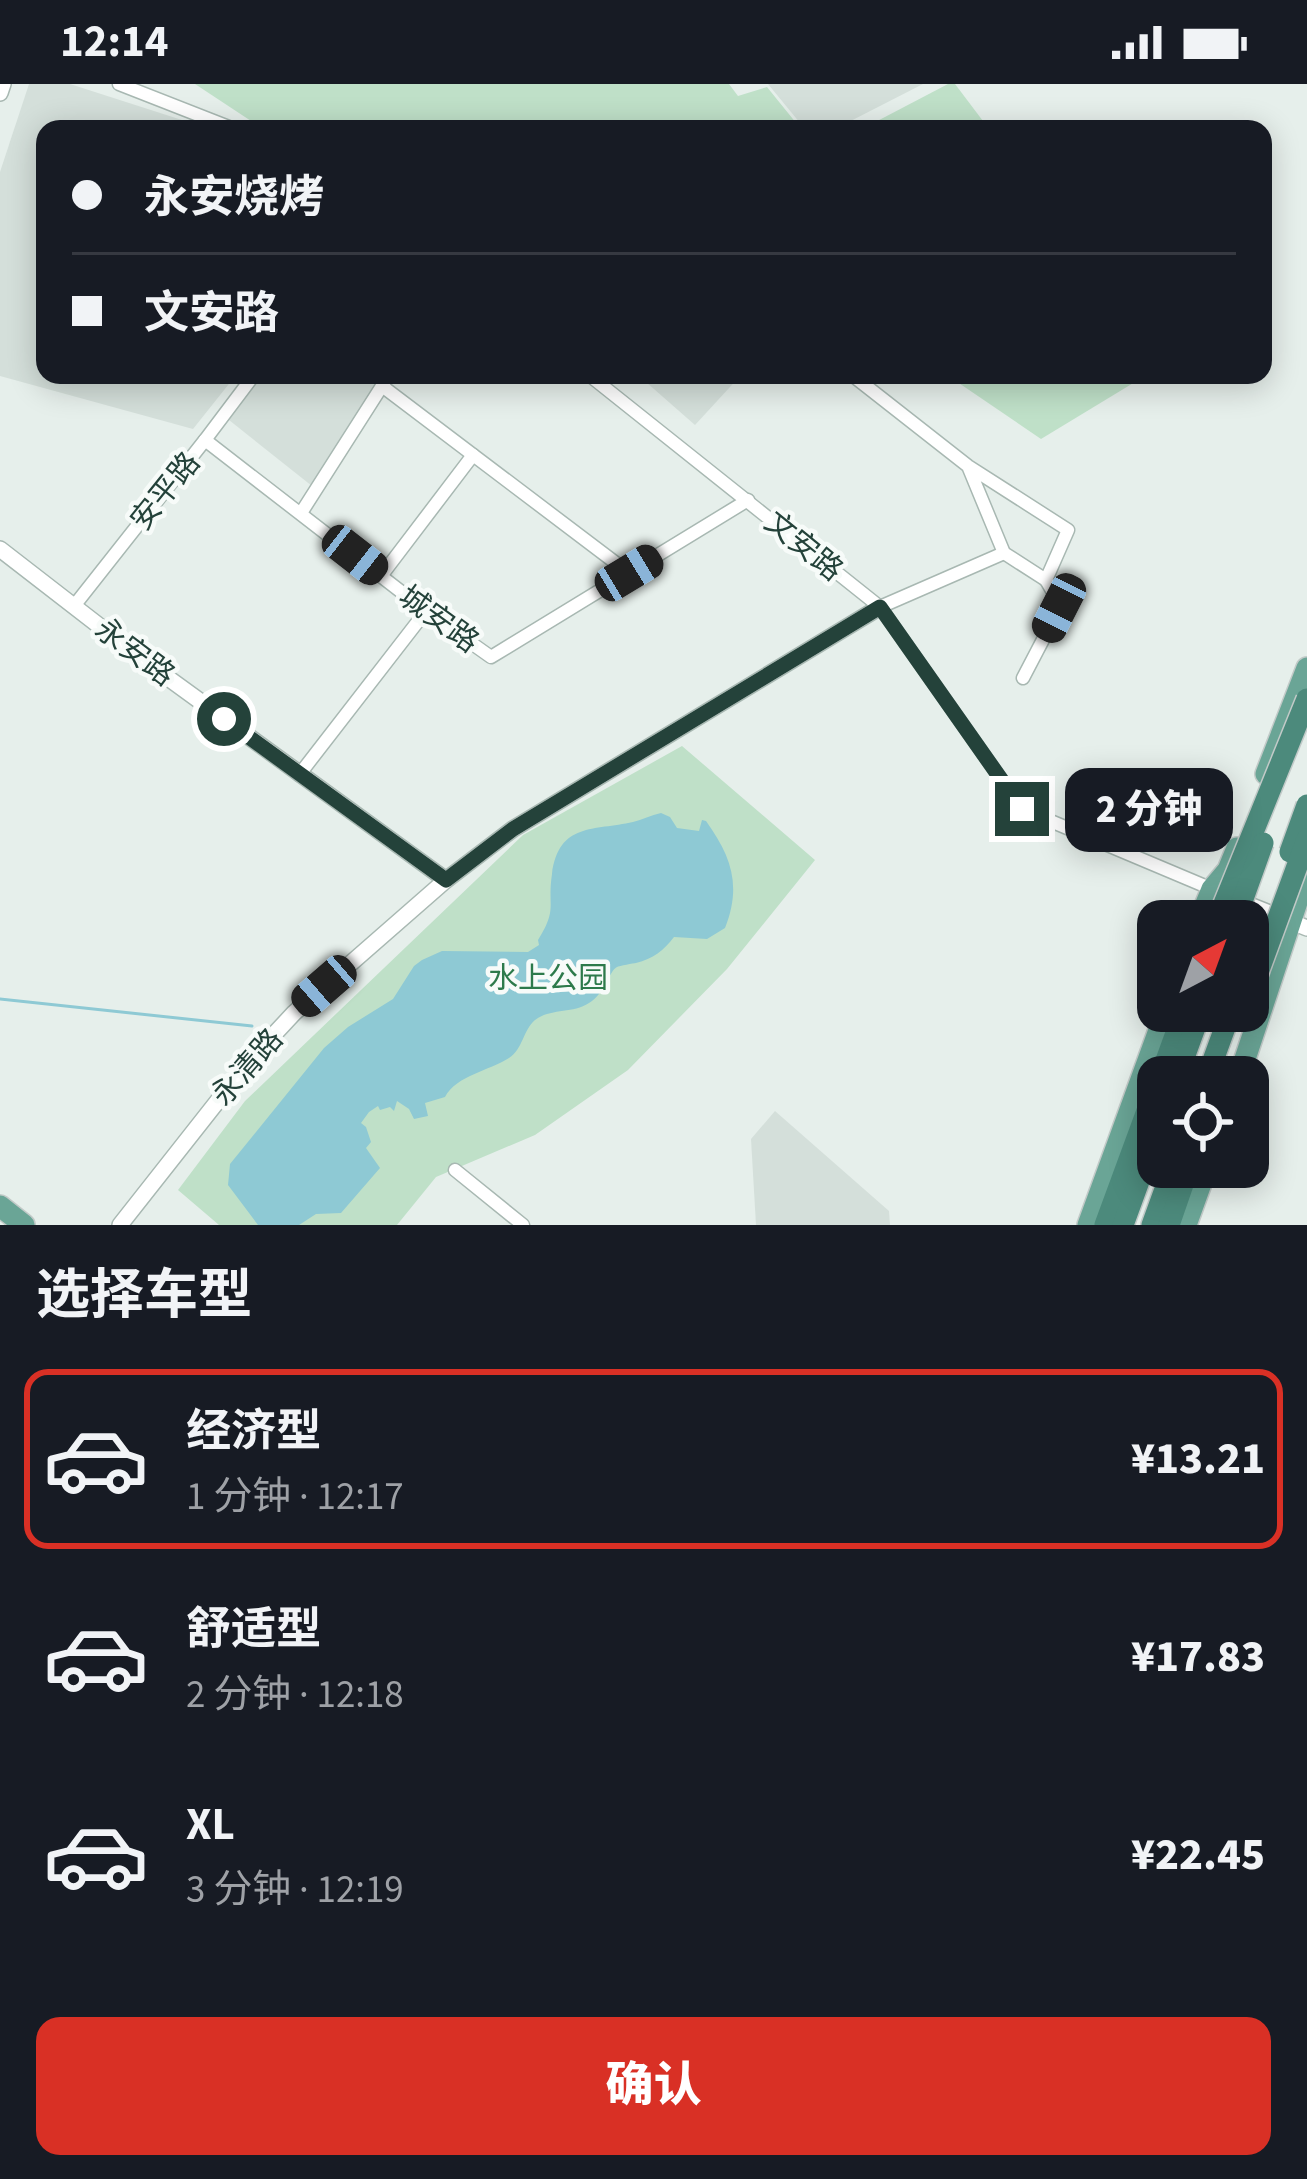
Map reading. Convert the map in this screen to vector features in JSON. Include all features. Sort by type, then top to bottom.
[{"type":"highway","points":[[1226,900],[1307,699]]},
{"type":"highway","points":[[1242,900],[1307,724]]},
{"type":"highway","points":[[1269,907],[1307,805]]},
{"type":"highway","points":[[1269,943],[1307,839]]},
{"type":"highway","points":[[1105,1225],[1137,1138]]},
{"type":"highway","points":[[1123,1225],[1137,1187]]},
{"type":"highway","points":[[1152,1225],[1165,1188]]},
{"type":"highway","points":[[1169,1225],[1182,1188]]},
{"type":"main road","points":[[1207,900],[1228,870],[1307,668]]},
{"type":"main road","points":[[1247,1056],[1298,924],[1307,872]]},
{"type":"main road","points":[[1088,1225],[1158,1032]]},
{"type":"main road","points":[[1186,1225],[1200,1188]]},
{"type":"main road","points":[[0,1206],[24,1225]]},
{"type":"street","points":[[0,93],[3,84]]},
{"type":"street","points":[[119,84],[212,120]]},
{"type":"street","name":"安平路","points":[[74,606],[247,384]]},
{"type":"street","points":[[301,513],[383,384]]},
{"type":"street","points":[[391,384],[473,455],[629,573]]},
{"type":"street","name":"文安路","points":[[600,384],[880,607],[1022,809],[1298,924]]},
{"type":"street","points":[[863,384],[968,466],[1069,530],[1046,580]]},
{"type":"street","name":"城安路","points":[[206,440],[491,657],[748,500]]},
{"type":"street","points":[[381,576],[473,455]]},
{"type":"street","points":[[968,466],[1004,553],[1046,580],[1057,599],[1059,608],[1023,678]]},
{"type":"street","name":"永安路","points":[[0,549],[446,880]]},
{"type":"street","name":"永清路","points":[[120,1225],[250,1060],[294,1013],[446,880],[513,829],[880,607],[1004,553]]},
{"type":"street","points":[[299,775],[426,611]]},
{"type":"street","points":[[455,1170],[523,1225]]},
{"type":"shaded area","points":[[29,84],[70,84],[182,120],[36,120],[36,384],[229,384],[193,429],[0,376],[0,172]]},
{"type":"shaded area","points":[[768,84],[923,84],[853,120],[798,120]]},
{"type":"shaded area","points":[[256,384],[376,384],[312,486],[229,420]]},
{"type":"shaded area","points":[[648,384],[733,384],[695,425]]},
{"type":"shaded area","points":[[775,1111],[889,1211],[890,1225],[756,1225],[751,1139]]},
{"type":"green space","points":[[195,84],[729,84],[738,96],[767,87],[794,120],[713,120],[249,120]]},
{"type":"green space","points":[[955,84],[982,120],[879,120]]},
{"type":"green space","points":[[960,384],[1132,384],[1041,439]]},
{"type":"green space","name":"水上公园","points":[[682,746],[815,860],[727,969],[628,1070],[535,1135],[436,1177],[397,1225],[219,1225],[178,1190],[245,1101],[523,835]]},
{"type":"water","points":[[661,813],[677,828],[699,831],[702,820],[706,821],[722,846],[733,884],[725,928],[707,939],[674,937],[653,956],[617,967],[589,1003],[535,1020],[509,1058],[465,1078],[445,1097],[425,1103],[428,1116],[414,1119],[397,1101],[394,1111],[378,1106],[361,1123],[371,1142],[366,1148],[380,1168],[341,1213],[316,1214],[299,1225],[258,1225],[228,1185],[230,1164],[324,1048],[393,999],[422,960],[442,951],[528,952],[539,945],[550,914],[552,874],[562,845],[580,832]]},
{"type":"waterway","points":[[0,999],[252,1026]]},
{"type":"route","points":[[224,719],[446,880],[513,829],[880,607],[1022,809]]}]
